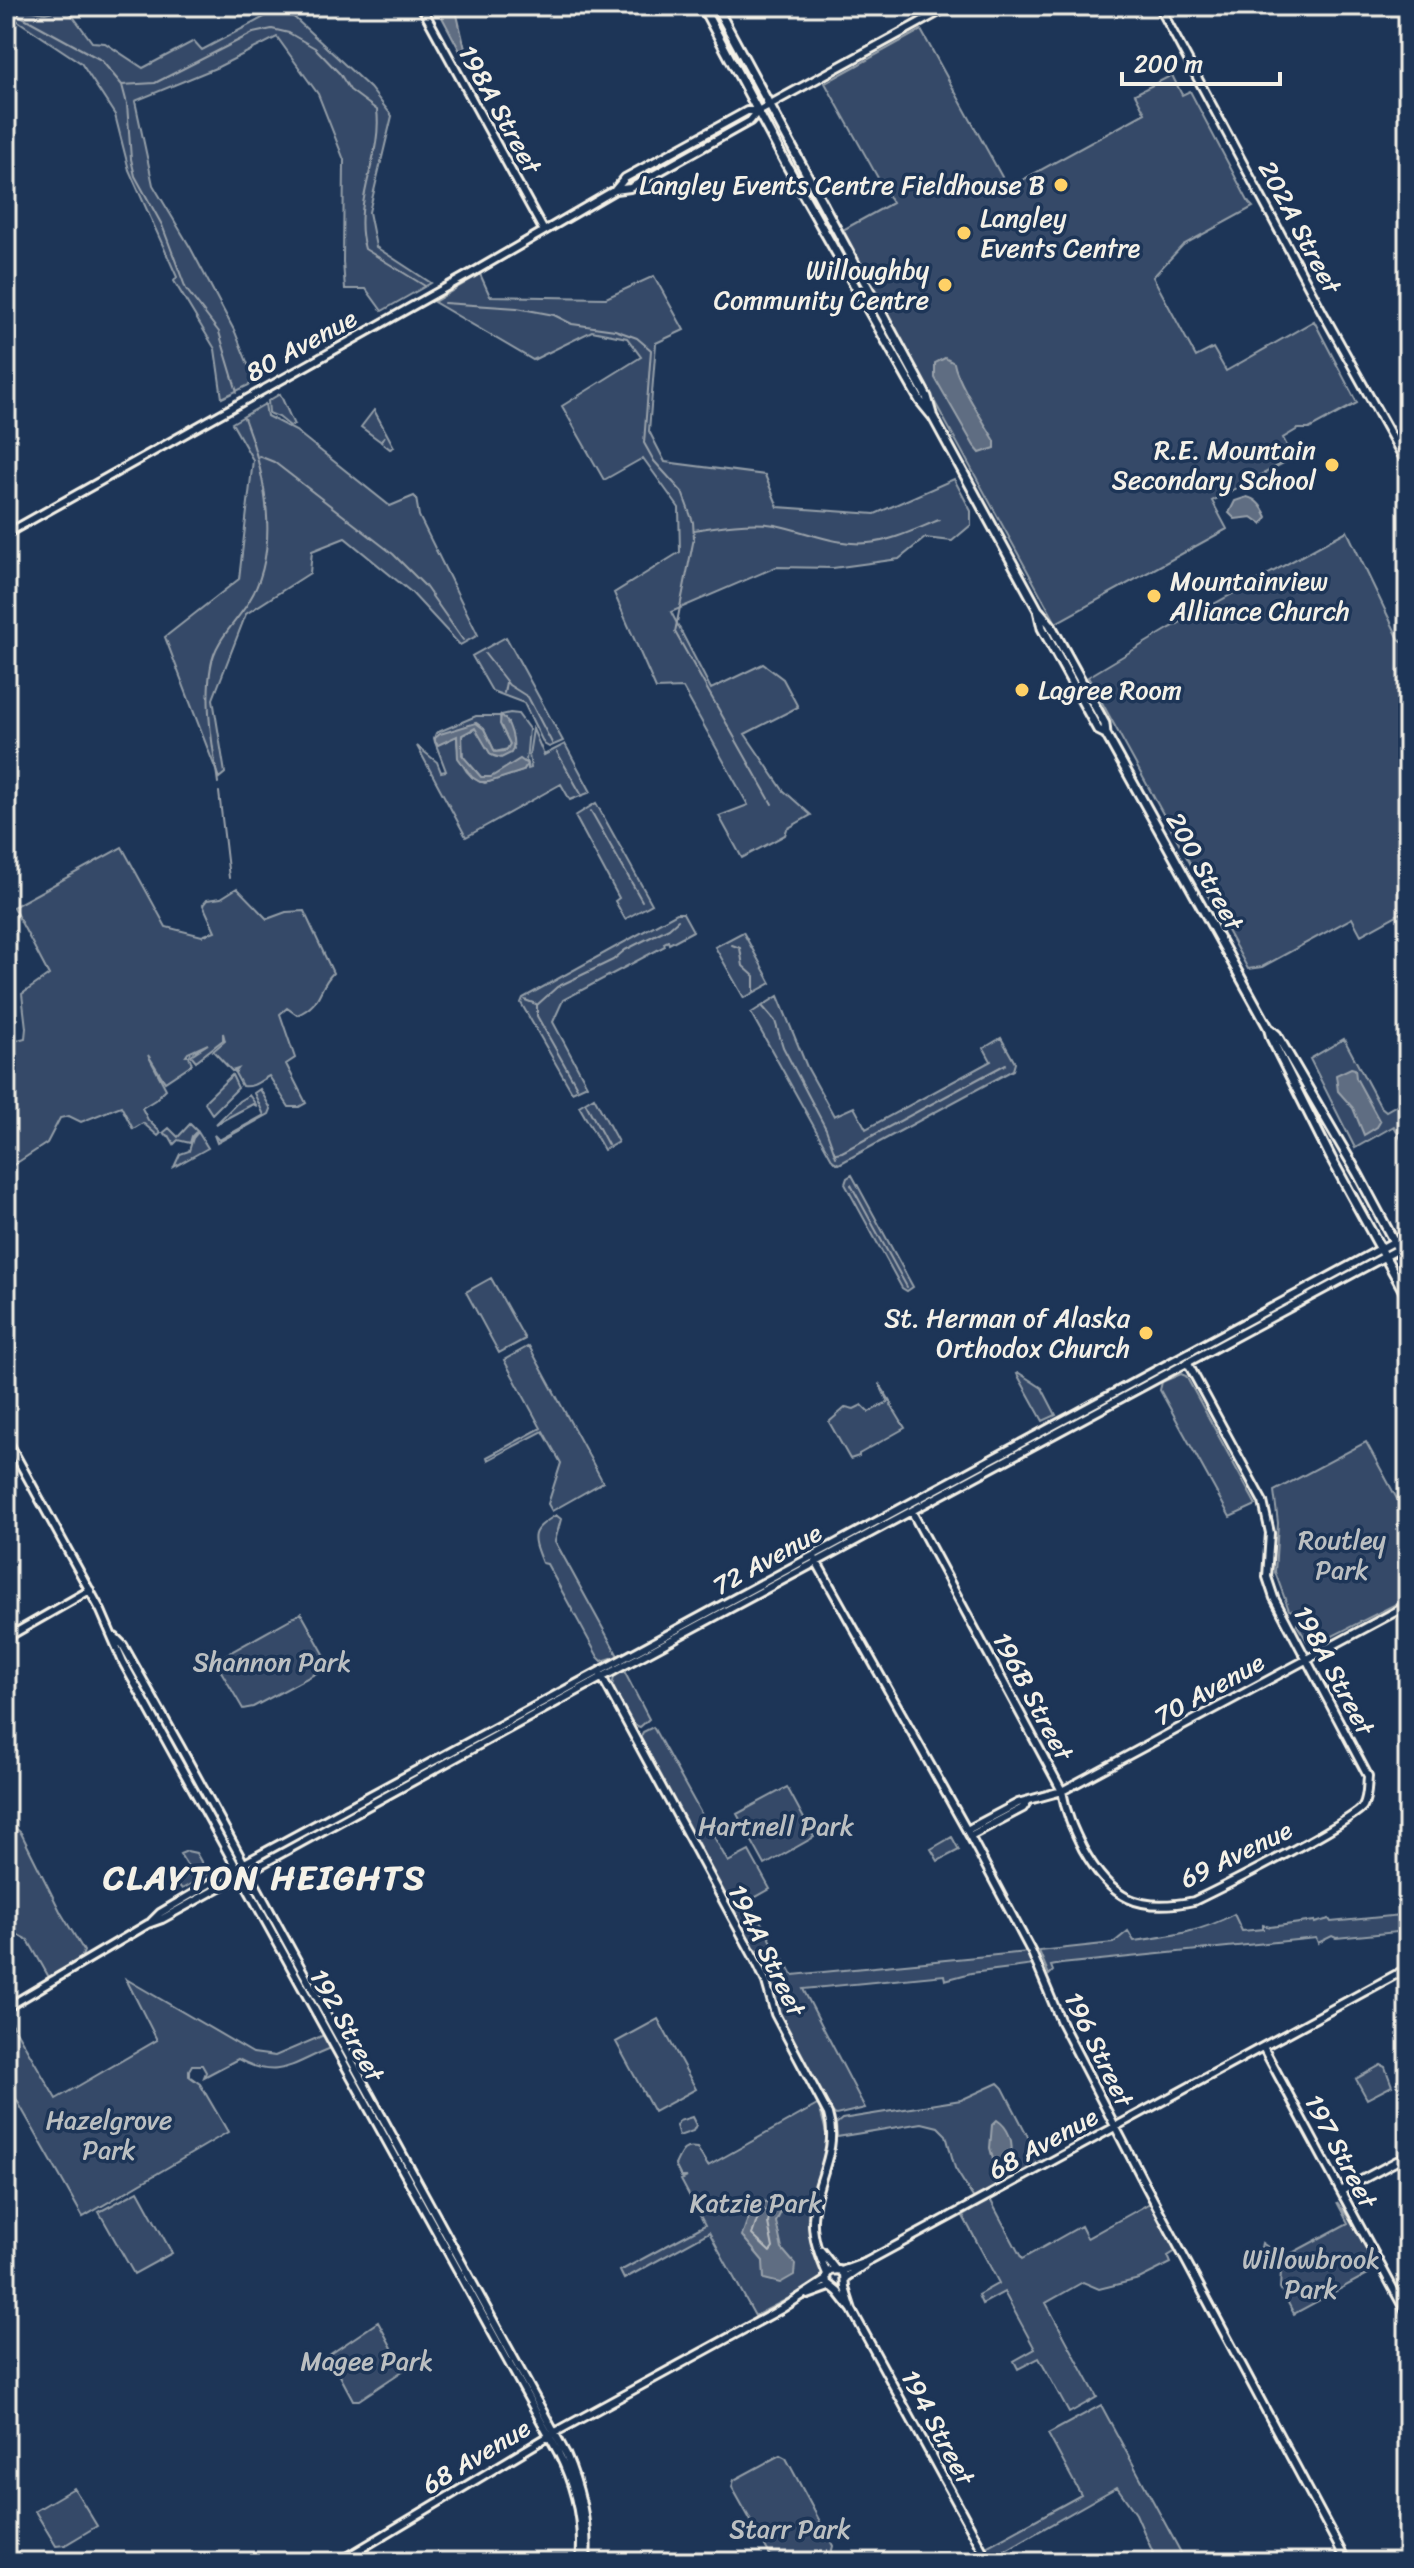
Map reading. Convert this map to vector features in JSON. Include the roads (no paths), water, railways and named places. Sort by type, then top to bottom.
[{"type":"main road","name":"198A Street","points":[[421,6],[544,231]]},
{"type":"main road","name":"200 Street","points":[[702,6],[920,401],[933,417],[1038,610],[1042,628],[1098,730],[1106,734],[1268,1027],[1308,1114],[1408,1299]]},
{"type":"main road","name":"200 Street","points":[[716,6],[927,397],[933,417]]},
{"type":"main road","name":"80 Avenue","points":[[6,534],[544,231],[615,190],[625,178],[747,111],[758,111],[950,6]]},
{"type":"main road","name":"202A Street","points":[[1159,6],[1408,466]]},
{"type":"main road","name":"200 Street","points":[[1268,1027],[1277,1035],[1291,1058],[1408,1268]]},
{"type":"main road","name":"72 Avenue","points":[[242,1869],[356,1811],[459,1752],[468,1743],[705,1622],[986,1463],[1396,1246],[1408,1234]]},
{"type":"main road","name":"72 Avenue","points":[[1396,1246],[1408,1244]]},
{"type":"main road","name":"198A Street","points":[[1186,1359],[1263,1502],[1269,1524],[1266,1568],[1269,1589],[1368,1776],[1362,1808]]},
{"type":"main road","name":"72 Avenue","points":[[6,2008],[148,1924],[162,1919],[242,1869],[743,1595],[912,1512],[1186,1359]]},
{"type":"main road","name":"192 Street","points":[[6,1438],[90,1590],[123,1662],[242,1869],[551,2434]]},
{"type":"main road","points":[[952,1490],[985,1468],[986,1463]]},
{"type":"main road","points":[[912,1512],[916,1505],[955,1480]]},
{"type":"main road","name":"196B Street","points":[[912,1512],[1062,1791],[1067,1819],[1097,1875],[1120,1895]]},
{"type":"main road","name":"196 Street","points":[[815,1559],[969,1833],[1032,1953],[1061,2022],[1347,2562]]},
{"type":"main road","points":[[6,1638],[90,1590]]},
{"type":"main road","points":[[705,1622],[743,1595]]},
{"type":"main road","name":"70 Avenue","points":[[969,1833],[1018,1803],[1062,1791],[1408,1605]]},
{"type":"main road","name":"194A Street","points":[[601,1675],[756,1961],[775,2014],[830,2120]]},
{"type":"main road","name":"69 Avenue","points":[[1120,1895],[1146,1904],[1169,1906],[1194,1901],[1333,1828],[1362,1808]]},
{"type":"main road","name":"192 Street","points":[[242,1869],[432,2224],[464,2276]]},
{"type":"main road","name":"68 Avenue","points":[[841,2275],[1408,1968]]},
{"type":"main road","name":"197 Street","points":[[1263,2047],[1408,2316]]},
{"type":"main road","name":"194 Street","points":[[830,2120],[830,2151],[813,2217],[817,2244],[829,2282],[852,2310],[989,2562]]},
{"type":"main road","points":[[1341,2191],[1408,2155]]},
{"type":"main road","name":"194 Street","points":[[817,2244],[841,2275],[852,2310]]},
{"type":"main road","points":[[829,2282],[840,2287],[841,2275]]},
{"type":"main road","points":[[829,2282],[841,2275]]},
{"type":"main road","points":[[464,2276],[495,2327],[566,2469],[576,2502],[583,2562]]},
{"type":"main road","name":"68 Avenue","points":[[339,2562],[551,2434],[829,2282]]},
{"type":"water","points":[[436,6],[455,6],[465,49],[460,51]]},
{"type":"water","points":[[945,358],[954,363],[965,391],[995,441],[995,448],[980,453],[974,446],[935,378],[935,363]]},
{"type":"water","points":[[1247,497],[1264,510],[1267,517],[1262,524],[1252,517],[1235,519],[1229,513],[1235,501]]},
{"type":"water","points":[[501,715],[512,733],[511,753],[501,758],[491,755],[475,728],[462,735],[462,755],[481,777],[491,777],[520,759],[527,764],[523,771],[480,782],[472,777],[458,758],[457,736],[438,745],[435,742],[440,734],[476,723],[484,729],[495,752],[506,751],[510,744],[500,724]]},
{"type":"water","points":[[1355,1069],[1356,1078],[1380,1122],[1364,1135],[1353,1108],[1338,1091],[1336,1075]]},
{"type":"water","points":[[997,2120],[1007,2131],[1012,2146],[1010,2156],[1002,2161],[993,2159],[990,2148],[992,2125]]},
{"type":"water","points":[[763,2201],[780,2209],[776,2222],[782,2249],[795,2264],[794,2275],[780,2283],[764,2279],[763,2261],[742,2236],[752,2211]]},
{"type":"waterway","points":[[6,8],[101,60],[122,85],[135,176],[162,225],[186,289],[219,332],[237,392]]},
{"type":"waterway","points":[[122,85],[155,83],[253,33],[272,29],[289,33],[315,48],[340,74],[350,90],[377,110],[376,145],[362,214],[365,249],[425,286]]},
{"type":"waterway","points":[[444,303],[517,308],[554,315],[572,324],[615,330],[637,338],[651,350],[644,443],[654,461],[682,492],[693,522],[694,538],[675,632],[772,804]]},
{"type":"waterway","points":[[218,783],[209,710],[211,666],[221,640],[248,603],[258,582],[265,559],[267,535],[263,486],[244,418]]},
{"type":"waterway","points":[[259,456],[274,462],[393,554],[425,586],[463,640]]},
{"type":"waterway","points":[[694,530],[734,524],[765,524],[832,540],[868,543],[895,537],[939,520]]},
{"type":"waterway","points":[[485,654],[509,685],[528,697],[552,743]]},
{"type":"waterway","points":[[504,693],[506,682]]},
{"type":"waterway","points":[[557,752],[581,794]]},
{"type":"waterway","points":[[219,792],[229,878]]},
{"type":"waterway","points":[[591,811],[642,901]]},
{"type":"waterway","points":[[537,1005],[557,987],[613,960],[678,920]]},
{"type":"waterway","points":[[732,945],[740,948],[743,966],[754,976],[754,991]]},
{"type":"waterway","points":[[525,1000],[536,1004]]},
{"type":"waterway","points":[[537,1005],[537,1016],[577,1087]]},
{"type":"waterway","points":[[763,1007],[775,1021],[783,1047],[826,1129],[836,1157]]},
{"type":"waterway","points":[[836,1153],[1006,1064]]},
{"type":"waterway","points":[[586,1104],[608,1145]]},
{"type":"waterway","points":[[851,1185],[907,1287]]},
{"type":"place","name":"Langley Events Centre Fieldhouse B","points":[[1061,185]]},
{"type":"place","name":"Langley Events Centre","points":[[964,233]]},
{"type":"place","name":"Willoughby Community Centre","points":[[945,285]]},
{"type":"place","name":"R.E. Mountain Secondary School","points":[[1332,465]]},
{"type":"place","name":"Mountainview Alliance Church","points":[[1154,596]]},
{"type":"place","name":"Lagree Room","points":[[1022,690]]},
{"type":"place","name":"St. Herman of Alaska Orthodox Church","points":[[1146,1333]]},
{"type":"district","name":"CLAYTON HEIGHTS","points":[[265,1878]]},
{"type":"park label","name":"Routley Park","points":[[1342,1555]]},
{"type":"park label","name":"Shannon Park","points":[[272,1662]]},
{"type":"park label","name":"Hartnell Park","points":[[776,1826]]},
{"type":"park label","name":"Hazelgrove Park","points":[[109,2135]]},
{"type":"park label","name":"Katzie Park","points":[[756,2203]]},
{"type":"park label","name":"Willowbrook Park","points":[[1311,2274]]},
{"type":"park label","name":"Magee Park","points":[[367,2361]]},
{"type":"park label","name":"Starr Park","points":[[790,2529]]}]
